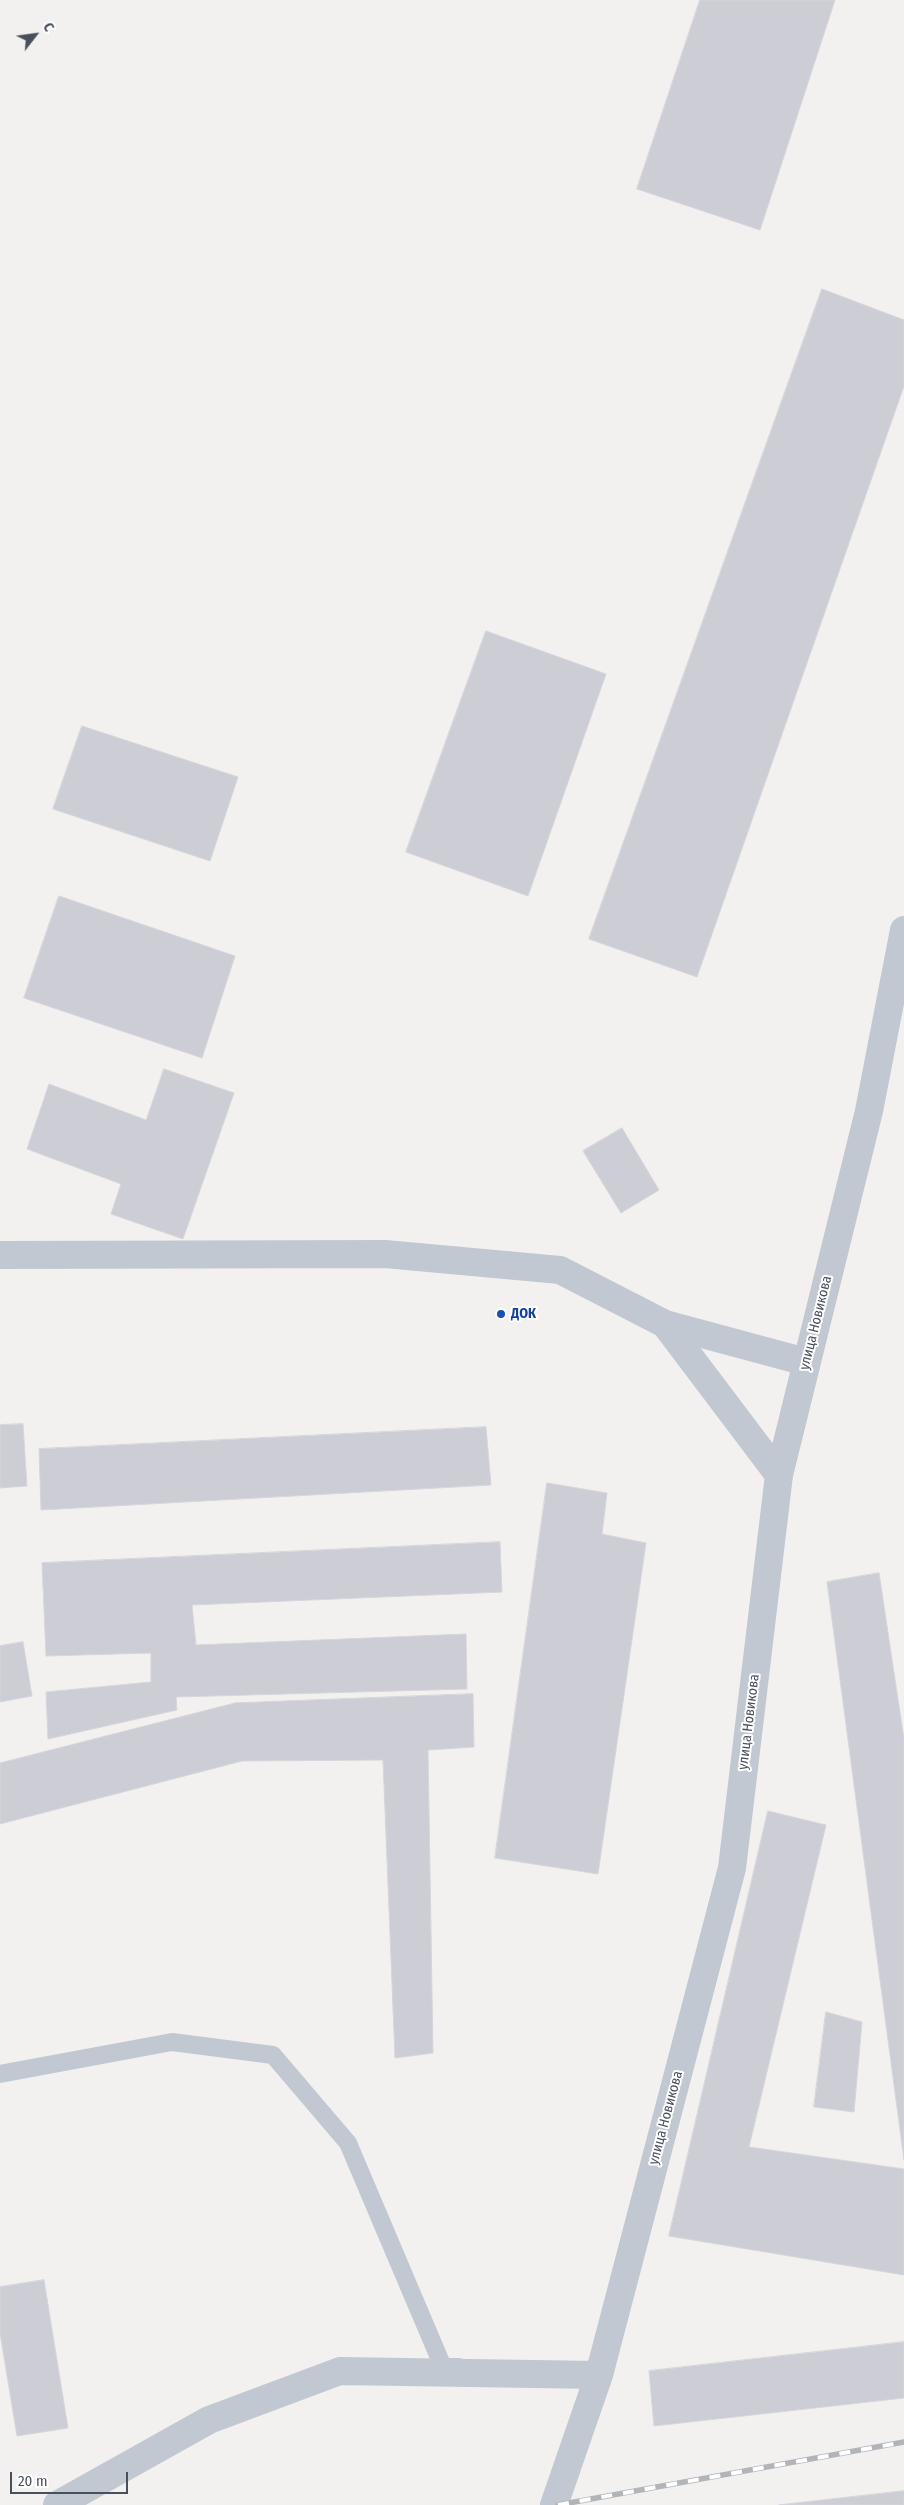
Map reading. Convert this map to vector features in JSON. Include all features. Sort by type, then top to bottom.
[{"type":"street","name":"улица Новикова","points":[[554,2505],[599,2375],[732,1868],[778,1475],[869,1111],[904,930]]},
{"type":"street","points":[[0,1255],[385,1254],[560,1270],[665,1324],[806,1362]]},
{"type":"street","points":[[665,1324],[778,1475]]},
{"type":"street","points":[[57,2505],[209,2420],[340,2372],[599,2375]]},
{"type":"lane","points":[[0,2074],[172,2042],[273,2055],[348,2143],[443,2367],[599,2375]]},
{"type":"building","points":[[700,0],[835,0],[760,230],[637,189]]},
{"type":"building","points":[[822,289],[904,320],[904,386],[697,977],[589,939]]},
{"type":"building","points":[[486,631],[606,674],[528,896],[406,852]]},
{"type":"building","points":[[82,726],[238,777],[210,861],[53,809]]},
{"type":"building","points":[[59,896],[235,956],[202,1058],[24,998]]},
{"type":"building","points":[[164,1069],[234,1093],[183,1239],[111,1214],[121,1184],[27,1149],[49,1084],[146,1120]]},
{"type":"building","points":[[622,1128],[659,1190],[621,1213],[583,1151]]},
{"type":"building","points":[[23,1424],[27,1486],[0,1488],[0,1425]]},
{"type":"building","points":[[486,1427],[491,1485],[41,1510],[39,1449]]},
{"type":"building","points":[[547,1483],[607,1493],[602,1534],[646,1543],[598,1874],[495,1858]]},
{"type":"building","points":[[500,1542],[502,1592],[192,1605],[196,1645],[466,1634],[467,1689],[176,1697],[177,1710],[48,1739],[46,1692],[151,1682],[151,1653],[46,1656],[42,1563]]},
{"type":"building","points":[[879,1573],[904,1739],[904,2160],[827,1582]]},
{"type":"building","points":[[23,1642],[32,1696],[0,1702],[0,1646]]},
{"type":"building","points":[[473,1694],[474,1747],[428,1750],[433,2053],[395,2058],[383,1760],[242,1761],[0,1824],[0,1763],[235,1703]]},
{"type":"building","points":[[768,1811],[826,1825],[749,2147],[904,2169],[904,2275],[669,2236]]},
{"type":"building","points":[[826,2012],[862,2022],[854,2112],[814,2107]]},
{"type":"building","points":[[44,2280],[68,2428],[17,2436],[0,2333],[0,2287]]},
{"type":"building","points":[[904,2342],[904,2398],[654,2426],[649,2371]]},
{"type":"building","points":[[904,2491],[904,2505],[779,2505]]},
{"type":"railway","points":[[558,2505],[904,2442]]},
{"type":"place","name":"ДОК","points":[[501,1314]]}]
